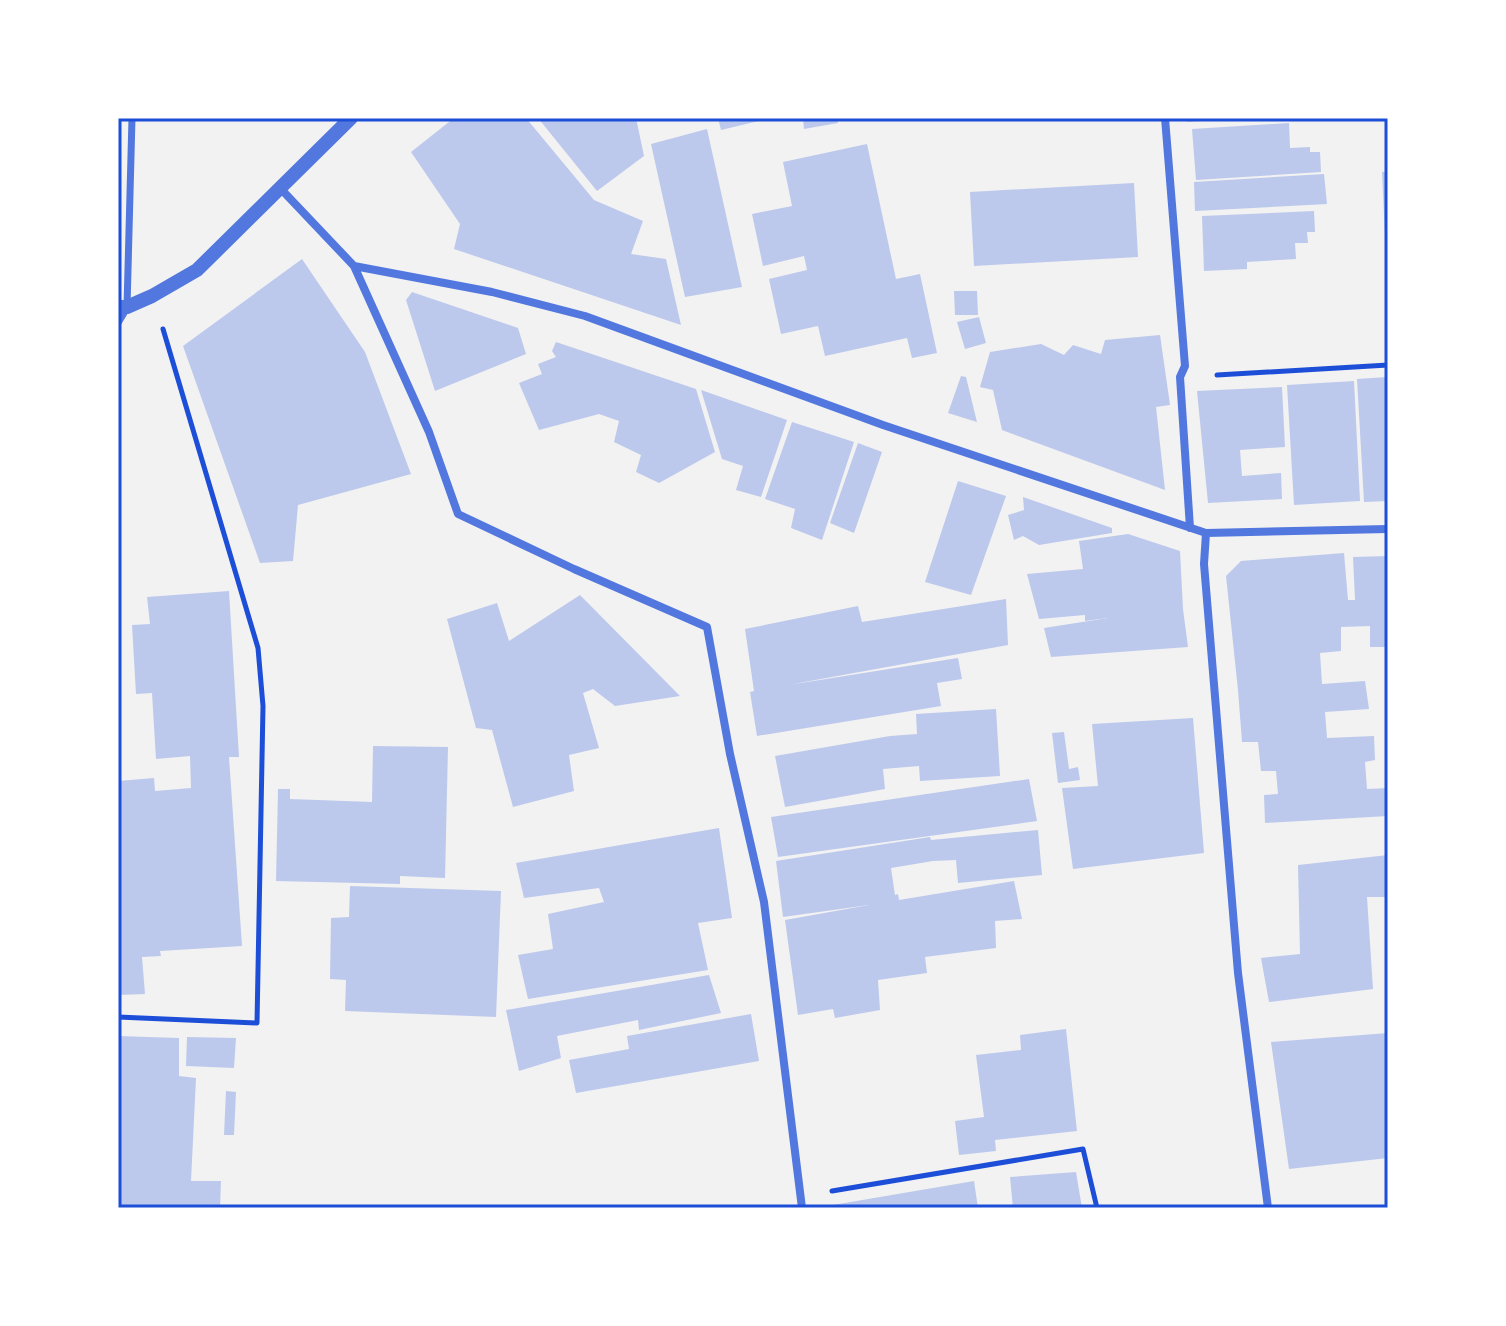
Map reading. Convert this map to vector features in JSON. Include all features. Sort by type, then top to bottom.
[{"type":"street","points":[[118,322],[122,307],[132,118]]},
{"type":"street","points":[[122,307],[152,296],[197,270],[351,118]]},
{"type":"street","points":[[1165,118],[1185,366],[1180,377],[1190,528]]},
{"type":"street","points":[[280,188],[354,266],[429,432],[458,514],[707,627],[730,754],[764,902],[802,1208]]},
{"type":"street","points":[[354,266],[492,292],[585,316],[883,425],[1206,533],[1388,529]]},
{"type":"street","points":[[1206,533],[1204,564],[1238,973],[1268,1208]]},
{"type":"path","points":[[118,1017],[257,1023],[263,706],[258,648],[152,296]]},
{"type":"path","points":[[1180,377],[1388,365]]},
{"type":"path","points":[[800,1196],[1083,1149],[1097,1208]]},
{"type":"building","points":[[454,118],[526,118],[594,200],[643,221],[631,254],[666,259],[681,325],[454,249],[460,224],[411,152]]},
{"type":"building","points":[[538,118],[636,118],[644,156],[597,191]]},
{"type":"building","points":[[718,118],[767,118],[767,119],[721,130]]},
{"type":"building","points":[[803,118],[837,118],[838,123],[804,129]]},
{"type":"building","points":[[1187,118],[1215,118],[1215,120],[1187,122]]},
{"type":"building","points":[[1289,123],[1290,148],[1310,147],[1310,152],[1320,152],[1321,172],[1196,180],[1192,129]]},
{"type":"building","points":[[707,129],[742,287],[685,297],[651,144]]},
{"type":"building","points":[[867,144],[896,279],[920,274],[937,353],[912,358],[907,338],[825,356],[818,326],[781,334],[769,279],[807,270],[804,256],[763,266],[752,214],[792,206],[783,162]]},
{"type":"building","points":[[1388,171],[1388,258],[1386,258],[1382,172]]},
{"type":"building","points":[[1324,174],[1327,204],[1195,211],[1194,182]]},
{"type":"building","points":[[1134,183],[1138,257],[974,266],[970,192]]},
{"type":"building","points":[[1314,211],[1315,232],[1307,232],[1308,243],[1295,243],[1296,259],[1247,262],[1247,269],[1204,271],[1202,216]]},
{"type":"building","points":[[302,259],[365,352],[411,474],[298,505],[293,561],[260,563],[183,346]]},
{"type":"building","points":[[954,291],[977,291],[978,315],[955,315]]},
{"type":"building","points":[[412,292],[518,328],[526,354],[435,391],[406,300]]},
{"type":"building","points":[[979,317],[986,343],[965,349],[957,322]]},
{"type":"building","points":[[1160,335],[1170,405],[1156,407],[1165,490],[1002,430],[993,390],[980,387],[990,352],[1041,344],[1064,355],[1073,345],[1101,354],[1105,340]]},
{"type":"building","points":[[556,342],[696,389],[715,452],[659,483],[636,472],[641,455],[614,442],[619,421],[599,414],[539,430],[519,383],[542,374],[538,364],[556,357],[552,351]]},
{"type":"building","points":[[961,376],[966,377],[977,422],[948,413]]},
{"type":"building","points":[[1387,377],[1388,501],[1364,502],[1357,379]]},
{"type":"building","points":[[1354,381],[1360,501],[1294,505],[1287,385]]},
{"type":"building","points":[[1282,387],[1285,447],[1240,450],[1242,476],[1281,473],[1282,499],[1208,503],[1197,391]]},
{"type":"building","points":[[701,390],[787,420],[761,497],[736,490],[743,466],[722,459]]},
{"type":"building","points":[[792,422],[854,442],[822,540],[791,528],[795,509],[765,499]]},
{"type":"building","points":[[858,443],[882,452],[854,533],[830,523]]},
{"type":"building","points":[[958,481],[1006,496],[971,595],[925,582]]},
{"type":"building","points":[[1023,497],[1112,528],[1112,533],[1039,545],[1023,536],[1014,540],[1008,515],[1024,510]]},
{"type":"building","points":[[1128,534],[1180,551],[1188,647],[1051,657],[1044,628],[1108,618],[1085,621],[1085,615],[1039,619],[1027,574],[1083,569],[1079,541]]},
{"type":"building","points":[[1344,553],[1348,600],[1355,600],[1353,557],[1388,556],[1388,647],[1370,647],[1370,626],[1341,627],[1341,651],[1320,653],[1322,684],[1365,681],[1369,709],[1325,712],[1327,738],[1374,736],[1375,760],[1365,762],[1367,789],[1388,788],[1388,816],[1265,823],[1264,795],[1278,794],[1276,771],[1261,771],[1258,742],[1242,742],[1226,576],[1241,561]]},
{"type":"building","points":[[229,591],[239,757],[229,757],[242,946],[160,951],[161,956],[142,957],[145,994],[118,995],[118,781],[154,778],[155,791],[191,788],[190,756],[156,759],[152,693],[136,694],[132,625],[150,624],[147,597]]},
{"type":"building","points":[[580,595],[680,696],[615,706],[593,689],[583,693],[599,748],[569,755],[574,791],[513,807],[492,730],[476,728],[447,619],[497,603],[509,641]]},
{"type":"building","points":[[1006,599],[1008,645],[788,685],[958,658],[962,679],[937,683],[941,706],[757,736],[745,629],[858,606],[862,622]]},
{"type":"building","points":[[996,709],[1000,776],[920,781],[919,766],[883,769],[885,789],[785,807],[775,756],[917,734],[916,714]]},
{"type":"building","points":[[1193,718],[1204,853],[1073,869],[1062,788],[1098,786],[1092,724]]},
{"type":"building","points":[[1064,732],[1069,769],[1078,767],[1080,780],[1058,783],[1052,733]]},
{"type":"building","points":[[373,746],[448,747],[445,878],[400,876],[400,884],[276,881],[278,789],[290,789],[290,799],[372,802]]},
{"type":"building","points":[[1029,779],[1037,821],[778,857],[771,817]]},
{"type":"building","points":[[719,828],[732,918],[698,923],[708,970],[528,999],[518,955],[553,949],[548,914],[604,902],[599,888],[524,898],[516,863]]},
{"type":"building","points":[[1038,830],[1042,875],[958,883],[956,860],[891,868],[895,895],[898,894],[899,900],[1014,881],[1022,919],[995,921],[996,948],[925,957],[927,973],[878,980],[880,1010],[835,1018],[833,1009],[798,1015],[785,920],[869,905],[783,917],[776,861],[930,837],[931,840]]},
{"type":"building","points":[[1388,855],[1388,897],[1367,897],[1373,989],[1269,1002],[1261,958],[1300,954],[1298,865]]},
{"type":"building","points":[[350,886],[501,891],[496,1017],[345,1011],[346,980],[330,979],[331,918],[349,917]]},
{"type":"building","points":[[709,975],[721,1013],[639,1030],[638,1020],[557,1036],[561,1058],[519,1071],[506,1010]]},
{"type":"building","points":[[751,1014],[759,1061],[576,1093],[569,1060],[629,1049],[627,1036]]},
{"type":"building","points":[[1066,1029],[1077,1131],[995,1140],[996,1151],[959,1155],[955,1121],[984,1117],[976,1055],[1021,1050],[1020,1035]]},
{"type":"building","points":[[1388,1033],[1388,1158],[1289,1169],[1271,1042]]},
{"type":"building","points":[[118,1036],[179,1038],[179,1076],[196,1078],[191,1181],[221,1181],[220,1208],[118,1208]]},
{"type":"building","points":[[187,1037],[236,1038],[234,1068],[186,1066]]},
{"type":"building","points":[[226,1091],[236,1092],[234,1135],[224,1135]]},
{"type":"building","points":[[1076,1172],[1082,1208],[1013,1208],[1010,1177]]},
{"type":"building","points":[[974,1181],[978,1208],[827,1208],[827,1206]]}]
